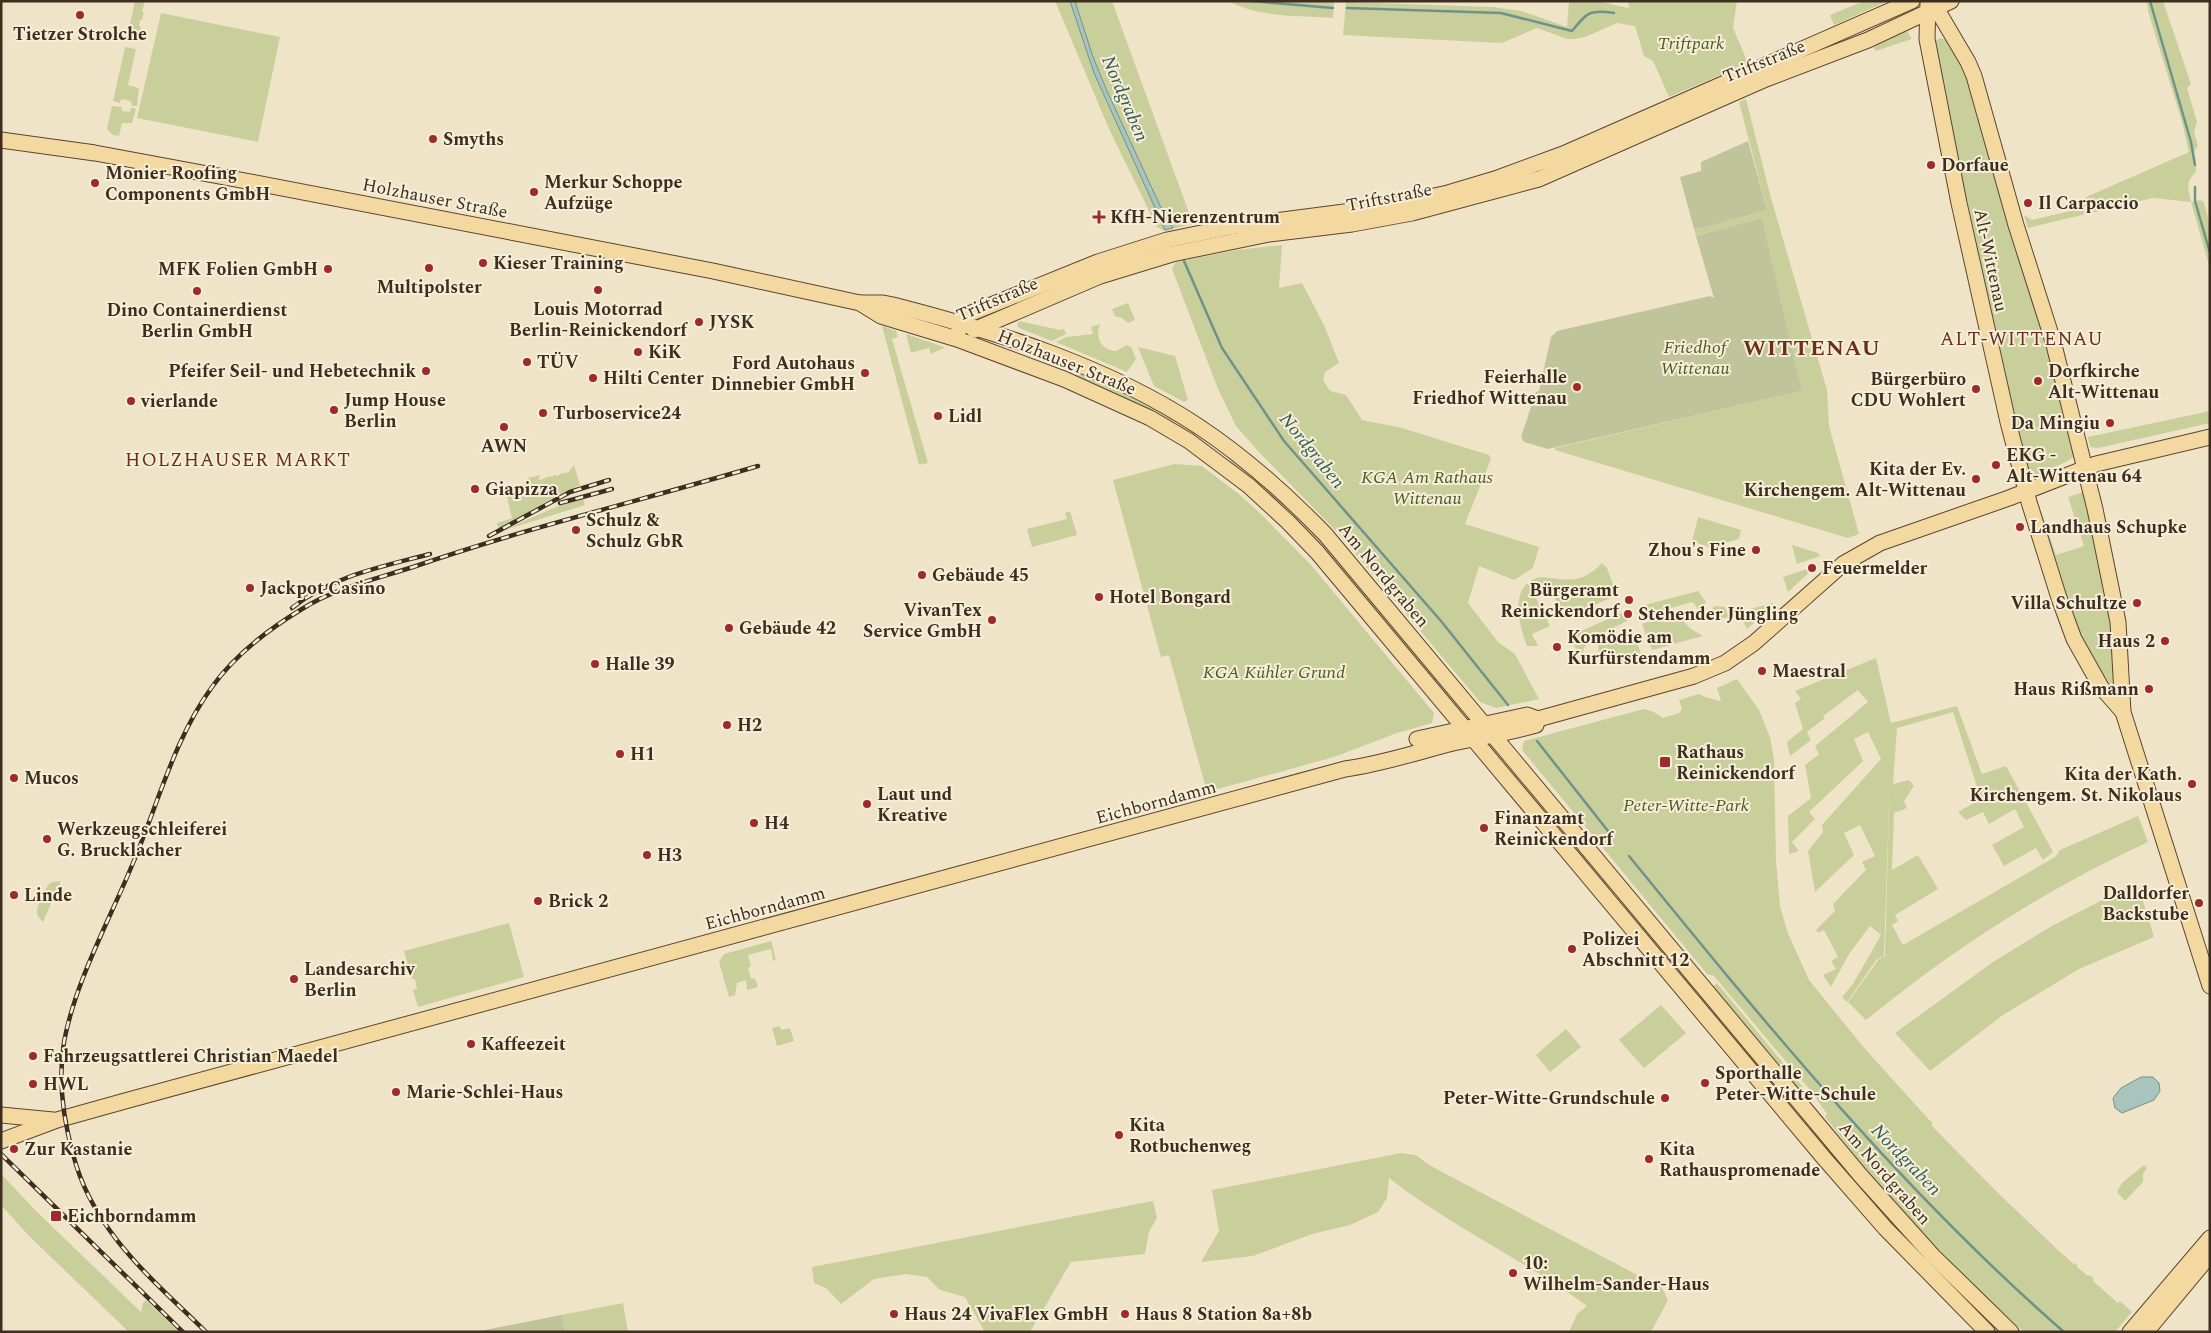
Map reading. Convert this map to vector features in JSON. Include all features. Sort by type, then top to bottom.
[{"type":"main road","name":"Triftstraße","points":[[957,339],[978,328],[1100,276],[1172,254],[1260,236],[1352,224],[1412,213],[1539,179],[1763,73],[1827,38],[1912,1]]},
{"type":"main road","name":"Triftstraße","points":[[957,339],[960,322],[964,316],[1098,262],[1165,240],[1235,226],[1383,207],[1448,193],[1495,179],[1563,154],[1763,73],[1833,54],[1931,6],[1951,1]]},
{"type":"main road","name":"Alt-Wittenau","points":[[1931,6],[1968,62],[1974,76],[2016,225],[2053,341],[2096,512],[2118,622],[2123,712],[2210,986]]},
{"type":"main road","name":"Alt-Wittenau","points":[[1931,6],[1927,39],[1959,203],[2008,422],[2026,492],[2058,598],[2074,639],[2101,687],[2123,712]]},
{"type":"main road","points":[[1927,39],[1942,33],[1950,33]]},
{"type":"main road","points":[[1827,38],[1833,54]]},
{"type":"main road","name":"Holzhauser Straße","points":[[1,140],[95,153],[201,172],[694,268],[860,303],[883,303],[960,322],[1035,348],[1120,383],[1209,434]]},
{"type":"main road","name":"Holzhauser Straße","points":[[860,303],[881,316],[957,339],[1093,390],[1136,410],[1188,441],[1224,466]]},
{"type":"main road","points":[[1029,366],[1035,348]]},
{"type":"main road","name":"Am Nordgraben","points":[[1209,434],[1272,482],[1324,534],[1896,1216],[1954,1278],[2011,1332]]},
{"type":"main road","name":"Eichborndamm","points":[[1,1141],[57,1120],[1345,769],[1379,763],[1469,733],[1483,724],[1528,715],[1538,719],[1656,687],[1711,669],[1749,646],[1831,573],[1867,549],[2026,492],[2084,468],[2210,437]]},
{"type":"main road","name":"Am Nordgraben","points":[[1224,466],[1272,506],[1307,542],[1845,1183],[1923,1268],[1986,1332]]},
{"type":"main road","name":"Eichborndamm","points":[[1417,739],[1469,733],[1493,735],[1536,726],[1538,719]]},
{"type":"main road","points":[[1498,769],[1512,758]]},
{"type":"main road","points":[[1611,904],[1625,893]]},
{"type":"main road","points":[[1,1115],[57,1120]]},
{"type":"main road","points":[[2130,1332],[2210,1238]]},
{"type":"main road","points":[[2146,1332],[2210,1255]]},
{"type":"green space","points":[[135,1],[145,1],[142,11],[144,12],[139,26],[141,27],[140,31],[129,29]]},
{"type":"green space","points":[[1055,1],[1112,1],[1193,224],[1164,231],[1157,227],[1109,129]]},
{"type":"green space","points":[[1228,1],[1334,2],[1333,18],[1266,13]]},
{"type":"green space","name":"Triftpark","points":[[1569,1],[1596,1],[1629,8],[1628,1],[1737,1],[1733,28],[1748,63],[1669,97],[1653,61],[1644,56],[1635,26],[1617,23],[1585,37],[1575,39],[1567,39],[1537,28],[1502,43],[1343,35],[1346,2],[1493,7],[1522,11],[1567,27]]},
{"type":"green space","points":[[1864,1],[1888,1],[1834,25],[1830,15]]},
{"type":"green space","points":[[2147,1],[2163,1],[2191,84],[2187,88],[2197,122],[2194,131],[2198,146],[2194,152],[2196,172],[2188,185],[2191,202],[2153,198],[2028,228],[2024,215],[2032,220],[2083,208],[2086,197],[2189,152],[2182,122],[2148,11]]},
{"type":"green space","points":[[161,13],[280,37],[258,142],[137,118]]},
{"type":"green space","points":[[1907,31],[1912,39],[1876,51],[1874,48],[1875,46]]},
{"type":"green space","points":[[1940,38],[1947,40],[1965,68],[2052,353],[2077,454],[2068,461],[2036,475],[2028,471],[2010,412],[1933,42]]},
{"type":"green space","points":[[125,47],[136,49],[128,85],[139,88],[137,106],[132,106],[131,101],[121,99],[120,103],[113,101]]},
{"type":"green space","points":[[1746,99],[1771,198],[1827,390],[1829,426],[1859,534],[1848,538],[1555,450],[1555,448],[1802,391],[1762,218],[1696,236],[1694,229],[1767,210],[1739,102]]},
{"type":"green space","points":[[112,106],[122,107],[122,111],[130,112],[131,108],[136,109],[132,123],[122,123],[119,136],[113,135],[107,129]]},
{"type":"green space","points":[[1748,141],[1767,210],[1694,229],[1680,177],[1701,171],[1701,162]]},
{"type":"green space","points":[[2200,200],[2204,202],[2210,226],[2210,269],[2191,202]]},
{"type":"green space","name":"Friedhof Wittenau","points":[[1762,218],[1802,391],[1548,449],[1524,442],[1521,437],[1536,392],[1539,391],[1551,337],[1557,331],[1710,296],[1714,298],[1696,236]]},
{"type":"green space","name":"KGA Am Rathaus Wittenau","points":[[1282,245],[1279,288],[1302,283],[1324,325],[1339,363],[1325,372],[1323,380],[1330,391],[1346,395],[1362,420],[1402,428],[1489,455],[1491,459],[1465,524],[1539,547],[1533,568],[1514,580],[1479,566],[1468,603],[1498,642],[1515,654],[1539,699],[1496,708],[1480,702],[1338,533],[1236,426],[1218,389],[1172,269],[1176,262],[1237,250]]},
{"type":"green space","points":[[1128,303],[1135,320],[1128,323],[1122,318],[1115,316],[1112,309]]},
{"type":"green space","points":[[1019,321],[1060,330],[1064,329],[1066,334],[1052,341],[1019,328],[1017,325]]},
{"type":"green space","points":[[1100,324],[1098,334],[1103,346],[1116,351],[1127,345],[1131,347],[1136,359],[1127,372],[1056,342],[1066,337],[1093,334],[1091,327]]},
{"type":"green space","points":[[882,326],[896,331],[898,337],[892,339],[928,463],[919,465]]},
{"type":"green space","points":[[906,334],[944,348],[931,354],[929,348],[911,353]]},
{"type":"green space","points":[[1138,347],[1175,356],[1188,400],[1184,402],[1154,386]]},
{"type":"green space","points":[[1079,370],[1117,386],[1193,428],[1197,442],[1075,378]]},
{"type":"green space","points":[[2210,411],[2210,423],[2098,448],[2090,447],[2088,437]]},
{"type":"green space","points":[[1225,452],[1298,513],[1466,709],[1460,710],[1429,674],[1404,650],[1232,464]]},
{"type":"green space","name":"KGA Kühler Grund","points":[[1174,464],[1202,466],[1240,495],[1263,516],[1311,565],[1434,713],[1432,723],[1397,733],[1334,757],[1207,792],[1169,655],[1161,657],[1113,480]]},
{"type":"green space","points":[[574,465],[580,485],[549,500],[499,530],[497,523],[512,518],[505,489],[507,490],[512,486],[515,488],[521,484],[524,485],[528,478],[541,475],[538,478],[540,480],[568,473]]},
{"type":"green space","points":[[2086,491],[2111,611],[2114,683],[2106,683],[2079,638],[2035,506],[2039,505],[2056,555],[2084,546],[2068,497]]},
{"type":"green space","points":[[583,498],[585,505],[502,531],[558,506]]},
{"type":"green space","points":[[1070,511],[1077,535],[1032,547],[1027,529],[1067,519],[1065,513]]},
{"type":"green space","points":[[1698,517],[1741,530],[1739,539],[1709,547],[1692,541]]},
{"type":"green space","points":[[1792,545],[1818,553],[1820,556],[1797,564]]},
{"type":"green space","points":[[1602,563],[1607,568],[1617,595],[1565,618],[1550,588],[1534,594],[1550,626],[1532,634],[1538,646],[1527,646],[1519,610],[1521,591],[1526,584],[1534,579],[1546,577],[1578,578],[1590,573]]},
{"type":"green space","points":[[1814,568],[1788,592],[1783,577]]},
{"type":"green space","points":[[1698,591],[1706,602],[1699,610],[1693,602],[1648,614],[1645,605]]},
{"type":"green space","points":[[1773,603],[1774,605],[1747,629],[1740,614],[1725,618],[1710,616],[1714,606],[1725,607],[1728,615]]},
{"type":"green space","points":[[1626,611],[1627,621],[1593,638],[1584,648],[1581,660],[1570,636]]},
{"type":"green space","points":[[1675,613],[1691,629],[1703,636],[1652,650],[1642,624]]},
{"type":"green space","points":[[1632,628],[1641,654],[1611,666],[1605,659],[1599,656],[1598,644],[1602,640]]},
{"type":"green space","points":[[1876,658],[1891,723],[1957,706],[1982,774],[2006,766],[2053,852],[2043,860],[2036,848],[2004,866],[1992,845],[2024,827],[2015,809],[1989,824],[1983,812],[1966,820],[1958,812],[1981,799],[1953,712],[1897,728],[1893,784],[1909,780],[1914,786],[1904,801],[1907,808],[1894,813],[1892,870],[1918,855],[1938,889],[1895,915],[1898,921],[1892,925],[1903,945],[2055,857],[2060,850],[2138,816],[2148,842],[2073,880],[2001,922],[1932,969],[1866,1020],[1848,1002],[1879,959],[1885,956],[1890,774],[1884,956],[1877,959],[1847,1002],[1842,997],[1853,984],[1881,935],[1870,926],[1849,954],[1831,987],[1823,975],[1836,969],[1831,961],[1838,957],[1824,930],[1818,933],[1816,930],[1835,911],[1833,904],[1866,870],[1862,862],[1875,856],[1860,825],[1844,833],[1854,855],[1815,892],[1808,851],[1823,832],[1822,825],[1881,759],[1868,732],[1854,739],[1863,761],[1809,812],[1815,819],[1792,842],[1799,851],[1789,854],[1788,816],[1811,798],[1805,765],[1819,754],[1815,746],[1868,702],[1858,690],[1823,716],[1825,718],[1807,732],[1811,740],[1790,756],[1787,742],[1803,729],[1795,703],[1801,699],[1795,691]]},
{"type":"green space","name":"Peter-Witte-Park","points":[[1737,679],[1759,710],[1770,737],[1774,759],[1776,861],[1780,906],[1787,931],[1809,980],[1865,1049],[1933,1124],[1931,1125],[2058,1250],[2075,1265],[2077,1263],[2077,1267],[2088,1276],[2090,1275],[2094,1279],[2093,1281],[2118,1303],[2120,1301],[2132,1312],[2115,1332],[2024,1332],[1966,1278],[1866,1169],[1825,1117],[1827,1114],[1810,1090],[1714,976],[1707,974],[1522,750],[1524,741],[1644,709],[1654,712],[1663,718],[1679,713],[1682,709],[1679,700],[1699,694],[1721,701],[1717,688]]},
{"type":"green space","points":[[1508,767],[1552,813],[1611,882],[1604,889],[1506,769]]},
{"type":"green space","points":[[61,881],[43,922],[38,916],[38,904],[47,887],[52,882]]},
{"type":"green space","points":[[2137,882],[2154,937],[2079,969],[2003,1015],[1930,1071],[1895,1033],[1993,962],[2050,927]]},
{"type":"green space","points":[[1625,903],[1701,991],[1694,997],[1621,907]]},
{"type":"green space","points":[[509,923],[524,977],[418,1007],[413,990],[417,989],[415,979],[412,979],[404,951]]},
{"type":"green space","points":[[771,941],[776,960],[773,961],[771,949],[748,955],[751,966],[748,968],[751,979],[755,978],[758,987],[747,990],[746,980],[737,983],[735,995],[729,997],[719,962],[724,954]]},
{"type":"green space","points":[[1717,983],[1803,1087],[1798,1090],[1713,986]]},
{"type":"green space","points":[[1704,995],[1790,1097],[1783,1103],[1697,1001]]},
{"type":"green space","points":[[1661,1005],[1686,1033],[1644,1068],[1619,1040]]},
{"type":"green space","points":[[780,1026],[781,1030],[790,1028],[794,1041],[777,1046],[772,1028]]},
{"type":"green space","points":[[1566,1029],[1581,1047],[1550,1072],[1536,1055]]},
{"type":"green space","points":[[1814,1127],[2004,1332],[1993,1332],[1955,1295],[1807,1133]]},
{"type":"green space","points":[[1401,1153],[1416,1155],[1429,1165],[1662,1288],[1668,1300],[1651,1332],[1569,1332],[1577,1314],[1587,1306],[1538,1273],[1437,1212],[1389,1178],[1387,1198],[1378,1212],[1350,1225],[1312,1234],[1253,1256],[1201,1262],[1219,1231],[1212,1190]]},
{"type":"green space","points":[[2144,1165],[2147,1168],[2143,1174],[2143,1182],[2125,1201],[2117,1192],[2122,1183]]},
{"type":"green space","points":[[2,1175],[38,1213],[141,1312],[143,1303],[146,1300],[179,1332],[129,1332],[30,1237],[1,1205]]},
{"type":"green space","points":[[1153,1201],[1157,1218],[1149,1232],[1145,1254],[1071,1262],[1030,1332],[985,1332],[965,1297],[940,1290],[927,1277],[906,1274],[874,1279],[841,1304],[826,1288],[814,1283],[812,1267]]},
{"type":"green space","points":[[623,1303],[628,1332],[565,1332],[561,1315]]},
{"type":"green space","points":[[561,1315],[565,1332],[475,1332]]},
{"type":"water","points":[[1070,1],[1075,1],[1093,57],[1107,91],[1163,212],[1173,228],[1165,230],[1094,73]]},
{"type":"water","points":[[2141,1077],[2153,1077],[2159,1083],[2160,1091],[2154,1100],[2122,1113],[2115,1108],[2113,1098],[2121,1088]]},
{"type":"waterway","points":[[1251,1],[1333,8]]},
{"type":"waterway","points":[[2150,1],[2191,142],[2195,165]]},
{"type":"waterway","points":[[1347,8],[1501,13],[1572,31],[1589,14],[1594,12],[1614,13]]},
{"type":"waterway","points":[[2195,187],[2195,201],[2210,253]]},
{"type":"waterway","name":"Nordgraben","points":[[1184,261],[1222,348],[1284,441],[1441,621],[1508,705]]},
{"type":"waterway","name":"Nordgraben","points":[[1537,741],[1608,831]]},
{"type":"waterway","name":"Nordgraben","points":[[1629,856],[1731,981],[1836,1103],[1946,1221],[2004,1278],[2064,1332]]},
{"type":"railway","points":[[206,1332],[126,1252],[94,1206],[82,1181],[73,1154],[64,1112],[61,1070],[64,1042],[76,997],[142,841],[177,750],[199,707],[212,687],[241,654],[290,617],[328,595],[541,527],[758,466]]},
{"type":"railway","points":[[489,536],[570,492],[609,480]]},
{"type":"railway","points":[[560,503],[612,489]]},
{"type":"railway","points":[[292,608],[307,597],[340,580],[375,568],[430,554]]},
{"type":"railway","points":[[1,1154],[183,1332]]},
{"type":"place","name":"Tietzer Strolche","points":[[80,15]]},
{"type":"place","name":"Smyths","points":[[433,139]]},
{"type":"place","name":"Dorfaue","points":[[1931,165]]},
{"type":"place","name":"Monier Roofing Components GmbH","points":[[95,183]]},
{"type":"place","name":"Merkur Schoppe Aufzüge","points":[[534,192]]},
{"type":"place","name":"Il Carpaccio","points":[[2028,203]]},
{"type":"place","name":"KfH-Nierenzentrum","points":[[1099,217]]},
{"type":"place","name":"Kieser Training","points":[[483,263]]},
{"type":"place","name":"Multipolster","points":[[429,268]]},
{"type":"place","name":"MFK Folien GmbH","points":[[328,269]]},
{"type":"place","name":"Louis Motorrad Berlin-Reinickendorf","points":[[598,290]]},
{"type":"place","name":"Dino Containerdienst Berlin GmbH","points":[[197,291]]},
{"type":"place","name":"JYSK","points":[[699,322]]},
{"type":"place","name":"KiK","points":[[638,352]]},
{"type":"place","name":"TÜV","points":[[527,362]]},
{"type":"place","name":"Pfeifer Seil- und Hebetechnik","points":[[426,371]]},
{"type":"place","name":"Ford Autohaus Dinnebier GmbH","points":[[865,373]]},
{"type":"place","name":"Hilti Center","points":[[593,378]]},
{"type":"place","name":"Dorfkirche Alt-Wittenau","points":[[2038,381]]},
{"type":"place","name":"Feierhalle Friedhof Wittenau","points":[[1577,387]]},
{"type":"place","name":"Bürgerbüro CDU Wohlert","points":[[1976,389]]},
{"type":"place","name":"vierlande","points":[[131,401]]},
{"type":"place","name":"Jump House Berlin","points":[[334,410]]},
{"type":"place","name":"Turboservice24","points":[[543,413]]},
{"type":"place","name":"Lidl","points":[[938,416]]},
{"type":"place","name":"Da Mingiu","points":[[2110,423]]},
{"type":"place","name":"AWN","points":[[504,427]]},
{"type":"place","name":"EKG - Alt-Wittenau 64","points":[[1996,465]]},
{"type":"place","name":"Kita der Ev. Kirchengem. Alt-Wittenau","points":[[1976,479]]},
{"type":"place","name":"Giapizza","points":[[475,489]]},
{"type":"place","name":"Landhaus Schupke","points":[[2020,527]]},
{"type":"place","name":"Schulz & Schulz GbR","points":[[576,530]]},
{"type":"place","name":"Zhou's Fine","points":[[1756,550]]},
{"type":"place","name":"Feuermelder","points":[[1812,568]]},
{"type":"place","name":"Gebäude 45","points":[[922,575]]},
{"type":"place","name":"Jackpot Casino","points":[[250,588]]},
{"type":"place","name":"Hotel Bongard","points":[[1099,597]]},
{"type":"place","name":"Bürgeramt Reinickendorf","points":[[1629,600]]},
{"type":"place","name":"Villa Schultze","points":[[2137,603]]},
{"type":"place","name":"Stehender Jüngling","points":[[1628,614]]},
{"type":"place","name":"VivanTex Service GmbH","points":[[992,620]]},
{"type":"place","name":"Gebäude 42","points":[[729,628]]},
{"type":"place","name":"Haus 2","points":[[2165,641]]},
{"type":"place","name":"Komödie am Kurfürstendamm","points":[[1557,647]]},
{"type":"place","name":"Halle 39","points":[[595,664]]},
{"type":"place","name":"Maestral","points":[[1762,671]]},
{"type":"place","name":"Haus Rißmann","points":[[2149,689]]},
{"type":"place","name":"H2","points":[[727,725]]},
{"type":"place","name":"H1","points":[[620,754]]},
{"type":"place","name":"Rathaus Reinickendorf","points":[[1665,762]]},
{"type":"place","name":"Mucos","points":[[14,778]]},
{"type":"place","name":"Kita der Kath. Kirchengem. St. Nikolaus","points":[[2192,784]]},
{"type":"place","name":"Laut und Kreative","points":[[867,804]]},
{"type":"place","name":"H4","points":[[754,823]]},
{"type":"place","name":"Finanzamt Reinickendorf","points":[[1484,828]]},
{"type":"place","name":"Werkzeugschleiferei G. Brucklacher","points":[[47,839]]},
{"type":"place","name":"H3","points":[[647,855]]},
{"type":"place","name":"Linde","points":[[14,895]]},
{"type":"place","name":"Brick 2","points":[[538,901]]},
{"type":"place","name":"Dalldorfer Backstube","points":[[2199,903]]},
{"type":"place","name":"Polizei Abschnitt 12","points":[[1572,949]]},
{"type":"place","name":"Landesarchiv Berlin","points":[[294,979]]},
{"type":"place","name":"Kaffeezeit","points":[[471,1044]]},
{"type":"place","name":"Fahrzeugsattlerei Christian Maedel","points":[[33,1056]]},
{"type":"place","name":"Sporthalle Peter-Witte-Schule","points":[[1705,1083]]},
{"type":"place","name":"HWL","points":[[33,1084]]},
{"type":"place","name":"Marie-Schlei-Haus","points":[[396,1092]]},
{"type":"place","name":"Peter-Witte-Grundschule","points":[[1665,1098]]},
{"type":"place","name":"Kita Rotbuchenweg","points":[[1119,1135]]},
{"type":"place","name":"Zur Kastanie","points":[[14,1149]]},
{"type":"place","name":"Kita Rathauspromenade","points":[[1649,1159]]},
{"type":"place","name":"Eichborndamm","points":[[56,1216]]},
{"type":"place","name":"10: Wilhelm-Sander-Haus","points":[[1513,1273]]},
{"type":"place","name":"Haus 24 VivaFlex GmbH","points":[[894,1314]]},
{"type":"place","name":"Haus 8 Station 8a+8b","points":[[1125,1314]]},
{"type":"district","name":"ALT-WITTENAU","points":[[2022,338]]},
{"type":"district","name":"WITTENAU","points":[[1812,347]]},
{"type":"district","name":"HOLZHAUSER MARKT","points":[[238,459]]}]
